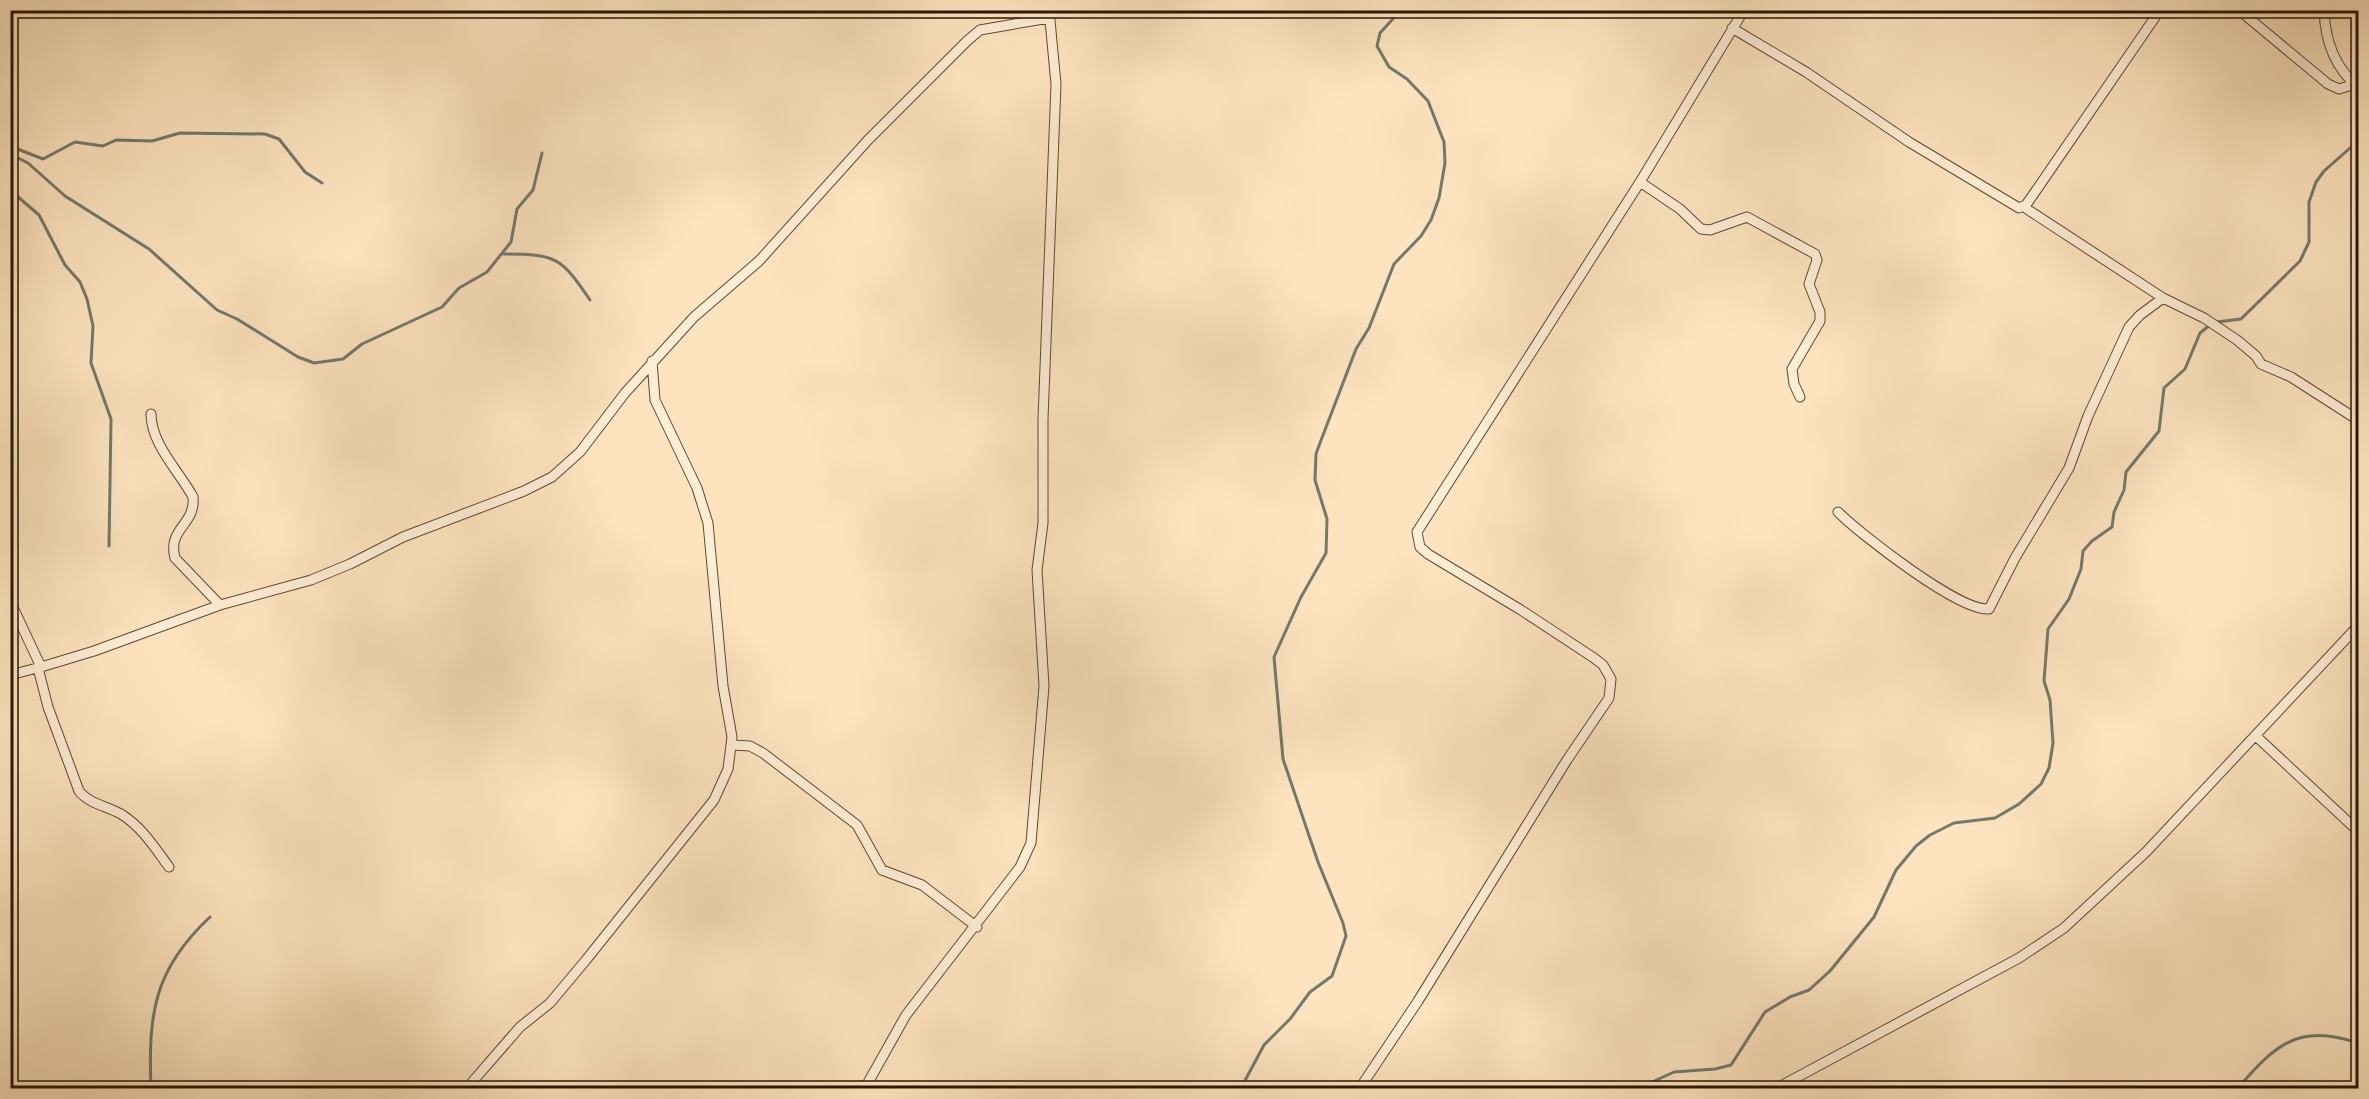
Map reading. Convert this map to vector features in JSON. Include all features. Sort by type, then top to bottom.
[{"type":"street","points":[[1360,1089],[1418,1001],[1567,760],[1609,698],[1612,689],[1608,672],[1594,658],[1521,610],[1428,554],[1420,547],[1417,532],[1640,182],[1744,10]]},
{"type":"street","points":[[1732,28],[1800,69],[1909,142],[2019,207],[2026,205],[2160,10]]},
{"type":"street","points":[[2238,10],[2328,84],[2344,89],[2357,86]]},
{"type":"street","points":[[2324,10],[2325,30],[2330,45],[2344,73],[2357,86]]},
{"type":"street","points":[[10,675],[94,651],[220,605],[311,580],[404,537],[524,491],[552,477],[580,452],[652,361],[694,317],[759,261],[867,140],[967,40],[980,30],[1049,14],[1056,84],[1043,419],[1043,523],[1037,570],[1044,686],[1029,851],[976,927],[906,1015],[865,1089]]},
{"type":"street","points":[[1640,182],[1680,209],[1701,229],[1710,230],[1747,217],[1815,254],[1817,260],[1809,284],[1820,312],[1820,321],[1792,369],[1794,384],[1800,397]]},
{"type":"street","points":[[2026,205],[2027,209],[2163,298],[2204,318],[2237,340],[2256,356],[2261,364],[2291,377],[2358,420]]},
{"type":"street","points":[[1838,512],[1869,540],[1912,570],[1973,607],[1989,609],[2015,558],[2068,468],[2122,339],[2140,315],[2163,298]]},
{"type":"street","points":[[467,1089],[520,1027],[550,1004],[714,800],[728,769],[732,745],[704,503],[654,400],[652,361]]},
{"type":"street","points":[[151,414],[151,427],[158,442],[193,497],[194,507],[191,516],[174,536],[172,548],[175,558],[220,605]]},
{"type":"street","points":[[10,601],[40,668],[48,707],[79,792],[89,800],[122,814],[135,825],[169,867]]},
{"type":"street","points":[[1777,1089],[2019,957],[2064,928],[2146,852],[2257,737],[2358,626]]},
{"type":"street","points":[[2257,737],[2358,831]]},
{"type":"street","points":[[732,745],[750,746],[763,753],[857,825],[882,870],[922,885],[976,927]]},
{"type":"waterway","points":[[1241,1088],[1264,1045],[1290,1019],[1310,992],[1332,976],[1346,936],[1283,759],[1274,657],[1301,597],[1326,553],[1327,519],[1315,480],[1316,454],[1356,349],[1369,328],[1394,264],[1421,236],[1431,220],[1439,198],[1445,163],[1444,142],[1428,101],[1407,79],[1389,67],[1377,46],[1380,33],[1401,10]]},
{"type":"waterway","points":[[10,146],[43,159],[75,142],[103,146],[116,140],[152,141],[180,133],[265,134],[279,139],[305,172],[322,183]]},
{"type":"waterway","points":[[2217,322],[2241,319],[2300,261],[2309,242],[2309,202],[2316,182],[2324,171],[2358,141]]},
{"type":"waterway","points":[[10,154],[28,163],[65,196],[149,249],[217,310],[237,319],[298,357],[314,363],[343,359],[362,344],[442,307],[459,288],[487,272],[511,242],[517,209],[533,190],[542,153]]},
{"type":"waterway","points":[[10,190],[39,215],[65,265],[80,282],[87,299],[93,326],[91,363],[111,419],[109,546]]},
{"type":"waterway","points":[[504,254],[535,255],[556,261],[572,275],[590,300]]},
{"type":"waterway","points":[[1639,1088],[1674,1072],[1715,1069],[1731,1065],[1765,1012],[1790,997],[1809,990],[1830,971],[1874,917],[1896,870],[1916,846],[1930,835],[1954,823],[1995,818],[2019,804],[2041,784],[2049,768],[2053,743],[2050,700],[2044,681],[2048,629],[2069,599],[2081,569],[2083,551],[2092,541],[2112,527],[2114,512],[2124,490],[2126,472],[2159,431],[2164,388],[2185,369],[2200,333],[2210,325]]},
{"type":"waterway","points":[[151,1088],[151,1037],[158,994],[177,955],[191,936],[210,917]]},
{"type":"waterway","points":[[2238,1088],[2264,1060],[2289,1042],[2303,1037],[2319,1036],[2337,1037],[2358,1043]]}]
